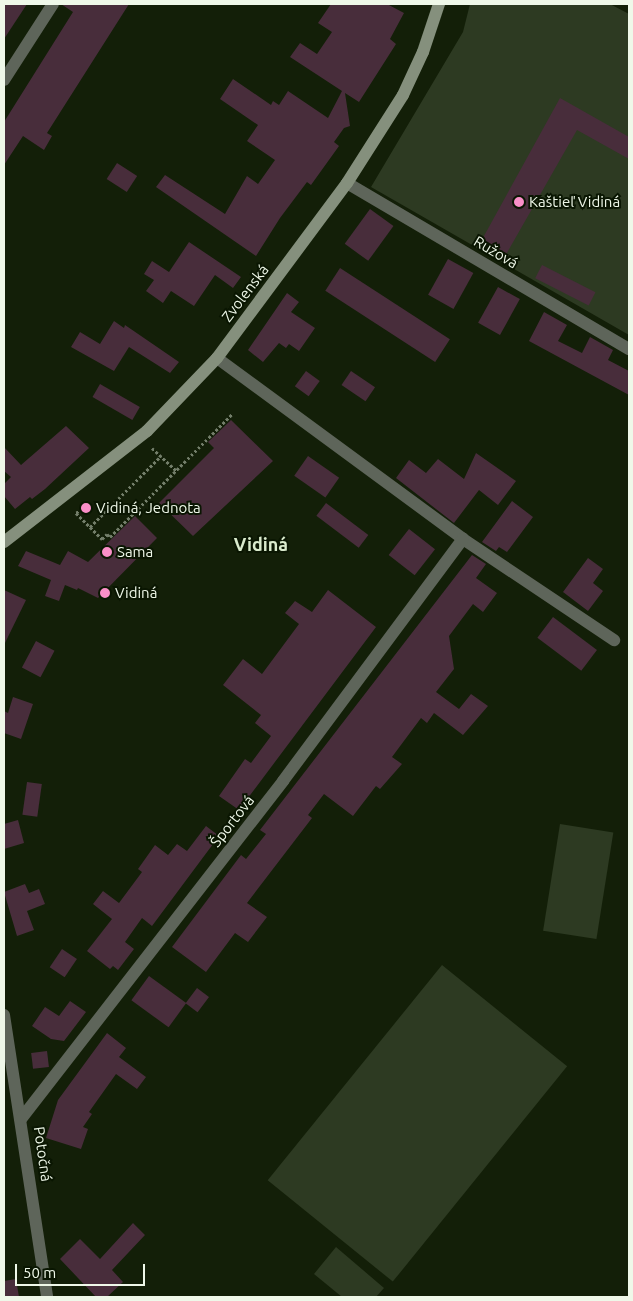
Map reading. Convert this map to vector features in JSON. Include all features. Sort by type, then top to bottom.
[{"type":"street","points":[[4,80],[53,4]]},
{"type":"street","name":"Zvolenská","points":[[4,542],[147,431],[217,358],[347,182],[402,95],[423,52],[439,4]]},
{"type":"street","name":"Ružová","points":[[347,182],[629,350]]},
{"type":"street","points":[[217,358],[463,539],[614,640]]},
{"type":"street","name":"Športová","points":[[21,1118],[277,789],[463,539]]},
{"type":"street","name":"Potočná","points":[[4,1015],[47,1297]]},
{"type":"path","points":[[86,505],[76,513],[102,540],[108,534],[110,537],[232,414]]},
{"type":"path","points":[[152,448],[177,470]]},
{"type":"path","points":[[90,526],[161,456]]},
{"type":"green space","points":[[470,4],[610,4],[629,14],[629,335],[371,187],[463,32]]},
{"type":"green space","points":[[560,824],[613,832],[596,939],[543,931]]},
{"type":"green space","points":[[442,965],[567,1066],[393,1282],[268,1180]]},
{"type":"green space","points":[[336,1247],[384,1288],[376,1297],[342,1297],[314,1274]]},
{"type":"building","points":[[4,4],[27,4],[4,39]]},
{"type":"building","points":[[61,4],[129,4],[47,133],[52,136],[44,150],[23,136],[4,165],[4,122],[73,12]]},
{"type":"building","points":[[331,4],[387,4],[404,13],[390,39],[396,44],[359,102],[345,93],[350,126],[344,128],[334,142],[339,146],[311,185],[307,182],[280,218],[256,256],[156,187],[165,175],[225,214],[247,176],[258,184],[275,160],[247,141],[258,125],[220,99],[233,79],[271,105],[273,101],[279,105],[288,91],[328,118],[342,91],[290,57],[300,43],[317,54],[332,32],[318,23]]},
{"type":"building","name":"Kaštieľ Vidiná","points":[[560,98],[629,137],[629,159],[577,130],[504,258],[479,245]]},
{"type":"building","points":[[117,163],[137,176],[127,192],[107,179]]},
{"type":"building","points":[[370,209],[393,226],[368,261],[345,244]]},
{"type":"building","points":[[189,242],[241,277],[233,288],[215,275],[194,306],[171,291],[163,303],[146,291],[154,280],[144,274],[152,261],[169,272]]},
{"type":"building","points":[[448,259],[473,273],[453,309],[428,295]]},
{"type":"building","points":[[542,265],[595,292],[589,306],[535,278]]},
{"type":"building","points":[[340,268],[450,339],[435,362],[325,291]]},
{"type":"building","points":[[498,287],[520,299],[500,335],[478,323]]},
{"type":"building","points":[[287,293],[299,302],[291,312],[315,328],[299,351],[289,344],[286,348],[279,343],[263,362],[248,350]]},
{"type":"building","points":[[544,312],[567,325],[558,341],[582,353],[590,337],[613,350],[608,360],[629,371],[629,395],[529,341]]},
{"type":"building","points":[[114,321],[124,328],[125,325],[179,362],[170,373],[129,347],[114,371],[71,347],[80,332],[100,344]]},
{"type":"building","points":[[306,371],[320,381],[309,396],[295,386]]},
{"type":"building","points":[[351,371],[375,387],[366,401],[341,385]]},
{"type":"building","points":[[100,384],[140,407],[132,420],[92,397]]},
{"type":"building","points":[[231,420],[273,461],[193,536],[159,503],[214,448],[208,442]]},
{"type":"building","points":[[66,426],[89,448],[45,489],[32,499],[30,497],[15,509],[4,496],[4,484],[11,477],[4,471],[4,447],[21,465]]},
{"type":"building","points":[[476,453],[516,481],[498,505],[479,490],[454,523],[396,478],[409,460],[426,473],[438,459],[464,479]]},
{"type":"building","points":[[308,456],[339,478],[325,497],[294,476]]},
{"type":"building","points":[[512,501],[533,517],[507,552],[499,547],[496,551],[482,542]]},
{"type":"building","points":[[326,503],[368,535],[359,548],[316,516]]},
{"type":"building","points":[[135,516],[157,538],[98,598],[78,588],[77,590],[65,585],[59,601],[45,596],[51,580],[18,566],[26,551],[60,565],[68,551],[88,562]]},
{"type":"building","points":[[409,529],[435,549],[415,575],[389,555]]},
{"type":"building","points":[[472,555],[486,564],[476,578],[497,593],[483,612],[473,604],[449,636],[454,669],[436,692],[459,709],[471,694],[488,706],[463,735],[434,713],[427,723],[421,718],[392,757],[402,764],[380,789],[376,786],[353,816],[324,794],[308,815],[312,818],[247,903],[267,917],[248,942],[235,933],[206,972],[172,947],[241,855],[246,859],[266,834],[260,830]]},
{"type":"building","points":[[588,558],[603,569],[593,583],[603,591],[588,611],[563,592]]},
{"type":"building","points":[[4,590],[26,600],[4,645]]},
{"type":"building","points":[[328,590],[376,627],[239,810],[219,796],[245,759],[251,763],[271,736],[255,723],[261,715],[223,685],[243,659],[262,674],[299,624],[285,613],[295,601],[312,612]]},
{"type":"building","points":[[553,617],[597,650],[581,671],[537,638]]},
{"type":"building","points":[[36,641],[55,651],[40,677],[22,667]]},
{"type":"building","points":[[13,697],[33,704],[21,739],[4,733],[4,711],[8,713]]},
{"type":"building","points":[[27,782],[42,784],[37,817],[22,815]]},
{"type":"building","points":[[18,820],[24,843],[4,849],[4,824]]},
{"type":"building","points":[[206,826],[219,836],[152,926],[142,918],[125,942],[134,949],[118,970],[113,966],[110,969],[87,951],[112,919],[93,904],[103,891],[119,903],[142,872],[138,869],[155,845],[168,855],[177,844],[187,851]]},
{"type":"building","points":[[25,884],[29,893],[39,889],[45,904],[27,911],[34,930],[17,936],[4,892]]},
{"type":"building","points":[[62,949],[77,959],[65,977],[50,967]]},
{"type":"building","points":[[149,976],[186,1003],[169,1027],[131,1000]]},
{"type":"building","points":[[197,988],[209,997],[198,1012],[186,1003]]},
{"type":"building","points":[[70,1001],[86,1012],[64,1041],[51,1039],[32,1026],[45,1007],[59,1016]]},
{"type":"building","points":[[107,1033],[126,1048],[119,1057],[146,1077],[137,1089],[116,1074],[89,1112],[92,1114],[83,1127],[88,1129],[81,1149],[46,1138],[58,1100]]},
{"type":"building","points":[[47,1051],[49,1067],[33,1069],[31,1053]]},
{"type":"building","points":[[133,1223],[145,1235],[112,1270],[123,1282],[107,1297],[96,1297],[60,1259],[80,1239],[100,1259]]},
{"type":"building","points":[[16,1279],[19,1297],[4,1297],[4,1281]]},
{"type":"place","name":"Kaštieľ Vidiná","points":[[519,202]]},
{"type":"place","name":"Vidiná, Jednota","points":[[86,508]]},
{"type":"place","name":"Sama","points":[[107,552]]},
{"type":"place","name":"Vidiná","points":[[105,593]]},
{"type":"district","name":"Vidiná","points":[[261,544]]}]
